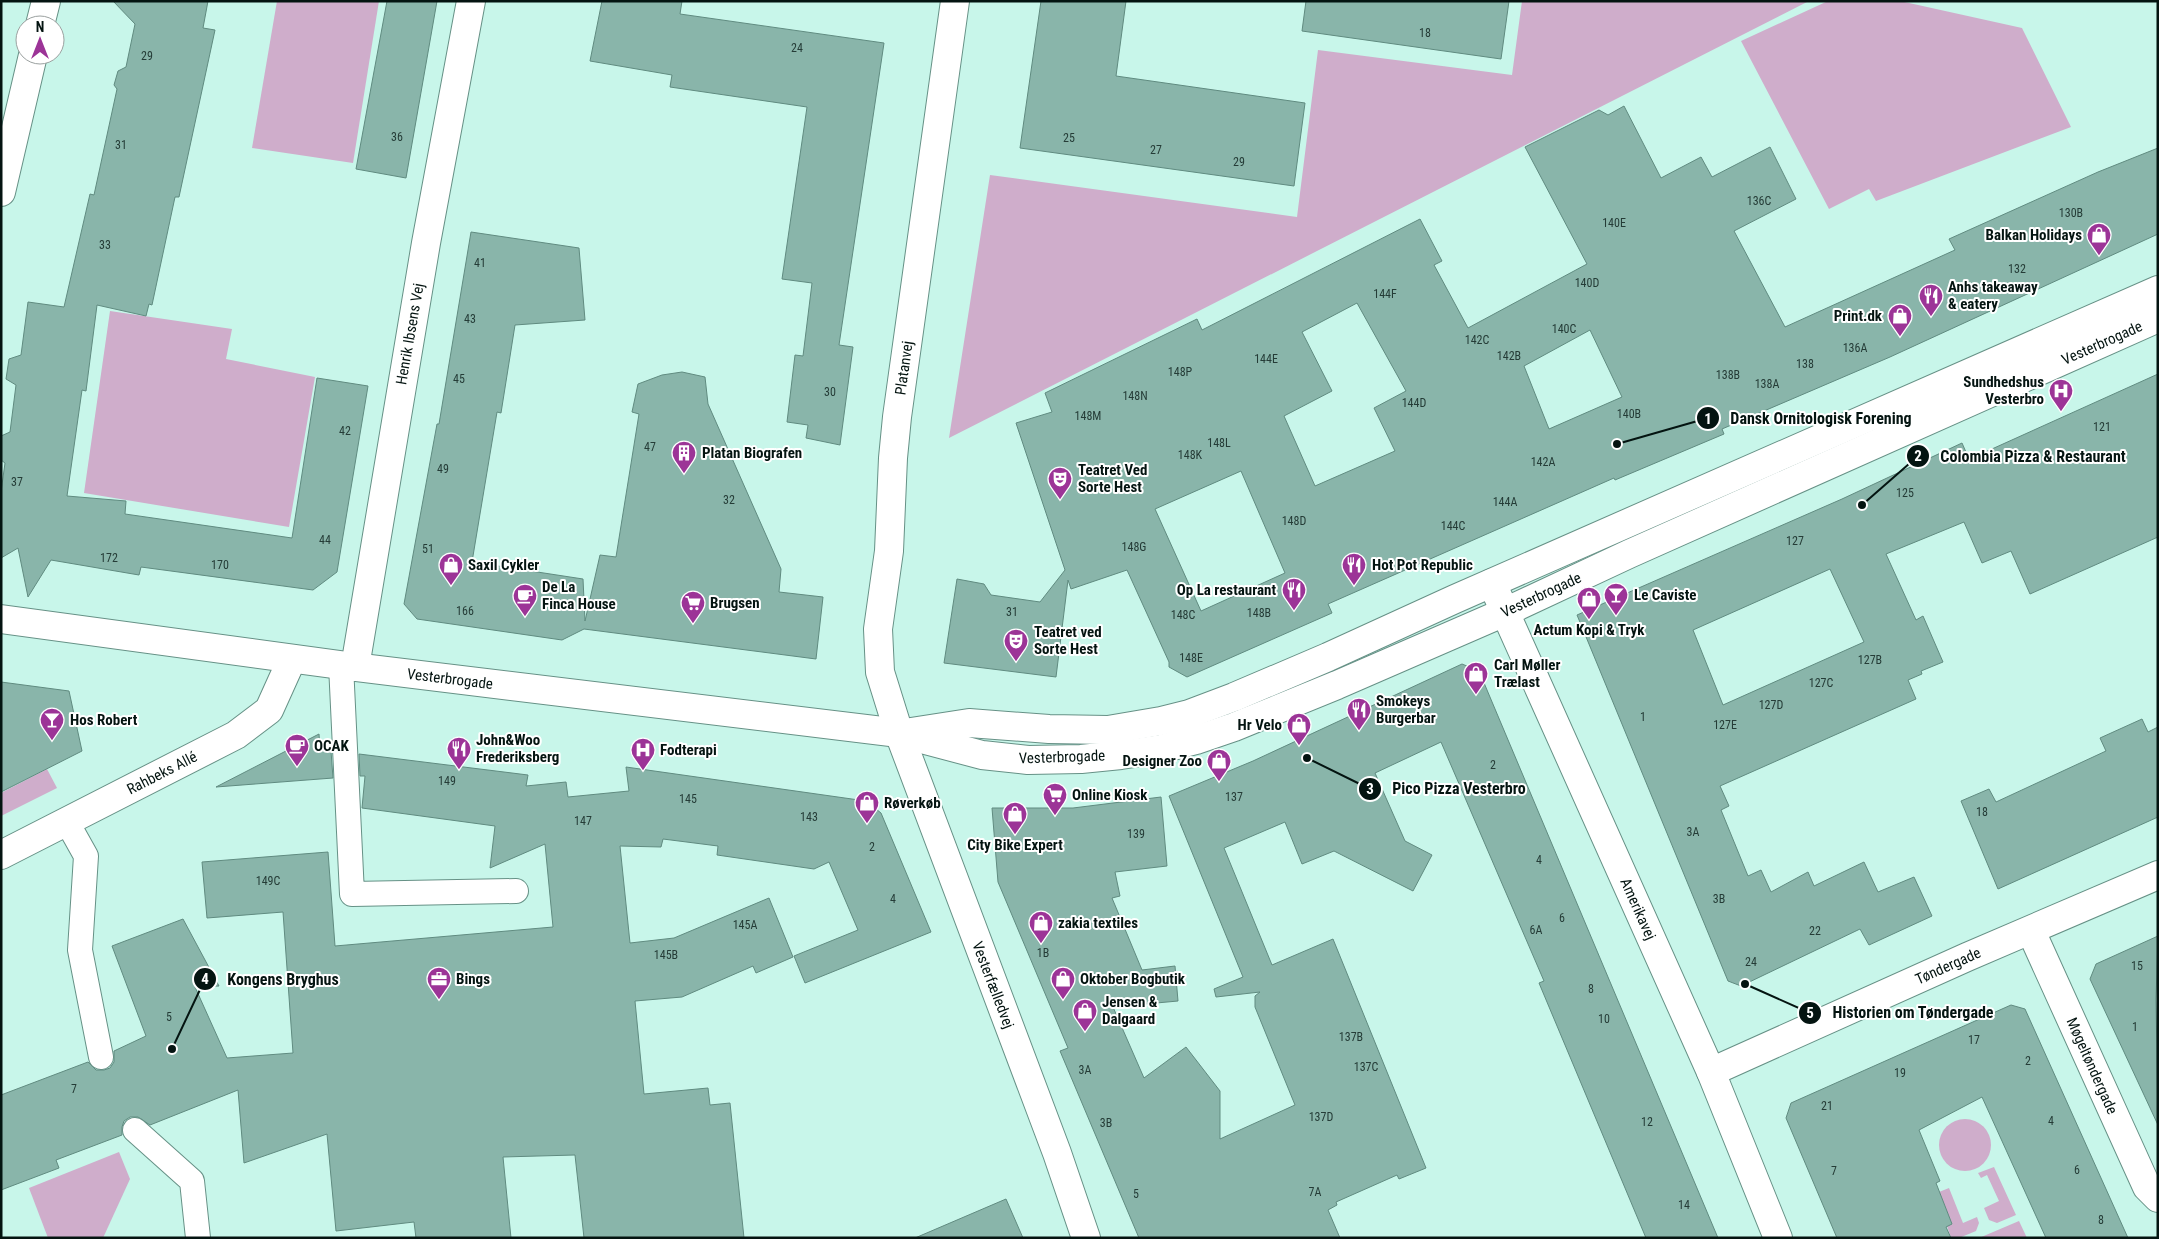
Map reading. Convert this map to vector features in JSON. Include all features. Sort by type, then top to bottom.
[{"type":"street","points":[[42,15],[46,1]]},
{"type":"street","name":"Henrik Ibsens Vej","points":[[348,666],[471,1]]},
{"type":"street","name":"Platanvej","points":[[899,733],[885,694],[880,672],[878,629],[889,551],[893,458],[897,417],[955,1]]},
{"type":"street","points":[[1,192],[31,65]]},
{"type":"street","name":"Vesterbrogade","points":[[899,733],[969,723],[1108,730],[1161,722],[1234,698],[2158,290]]},
{"type":"street","name":"Vesterbrogade","points":[[1,619],[292,659],[899,733],[982,755],[1005,758],[1081,759],[1161,749],[1234,727],[1337,685],[1505,612],[1629,554],[2158,318]]},
{"type":"street","name":"Amerikavej","points":[[1492,583],[1711,1072],[1778,1238]]},
{"type":"street","name":"Rahbeks Allé","points":[[1,855],[236,735],[269,710],[292,659]]},
{"type":"street","name":"Vesterfælledvej","points":[[899,733],[1060,1162],[1086,1238]]},
{"type":"street","name":"Tøndergade","points":[[1711,1072],[1967,957],[2158,875]]},
{"type":"street","name":"Møgeltøndergade","points":[[2031,931],[2147,1187],[2158,1198]]},
{"type":"lane","points":[[348,666],[352,894],[516,891]]},
{"type":"lane","points":[[67,822],[86,856],[80,950],[101,1057]]},
{"type":"lane","points":[[135,1130],[192,1182],[198,1238]]},
{"type":"shaded area","points":[[277,1],[379,1],[353,163],[252,148]]},
{"type":"shaded area","points":[[1522,1],[1809,1],[949,438],[990,175],[1297,217],[1318,50],[1512,75]]},
{"type":"shaded area","points":[[1828,1],[1900,1],[2022,28],[2071,127],[1876,201],[1869,189],[1829,209],[1741,41]]},
{"type":"shaded area","points":[[110,311],[232,329],[226,359],[315,377],[289,527],[84,493]]},
{"type":"shaded area","points":[[47,769],[57,788],[1,816],[1,793]]},
{"type":"shaded area","points":[[1960,1119],[1970,1119],[1979,1123],[1987,1131],[1991,1145],[1987,1159],[1979,1167],[1970,1171],[1960,1171],[1951,1167],[1943,1159],[1939,1150],[1939,1140],[1943,1131],[1951,1123]]},
{"type":"shaded area","points":[[119,1152],[130,1179],[103,1238],[48,1238],[29,1188]]},
{"type":"shaded area","points":[[1994,1167],[2016,1215],[1997,1223],[1989,1220],[1984,1208],[1999,1201],[1987,1175],[1981,1178],[1978,1173]]},
{"type":"shaded area","points":[[1949,1188],[1963,1223],[1977,1217],[1979,1223],[1976,1231],[1959,1238],[1951,1238],[1947,1226],[1952,1224],[1939,1192]]},
{"type":"shaded area","points":[[2019,1221],[2027,1238],[1979,1238]]},
{"type":"building","points":[[113,1],[208,1],[203,28],[215,30],[179,197],[175,197],[152,305],[149,304],[146,316],[97,305],[86,391],[82,390],[67,496],[126,501],[125,514],[292,538],[317,378],[368,386],[337,572],[313,590],[141,567],[139,575],[51,560],[28,597],[18,548],[1,558],[1,492],[5,463],[1,460],[1,436],[10,432],[16,385],[6,379],[9,359],[21,355],[28,302],[64,307],[90,194],[94,195],[117,89],[114,85],[118,71],[126,67],[135,24]]},
{"type":"building","points":[[387,1],[437,1],[406,178],[356,169]]},
{"type":"building","points":[[602,1],[682,1],[680,14],[884,43],[839,345],[853,347],[840,445],[806,438],[808,425],[787,422],[795,355],[803,356],[812,283],[782,279],[807,107],[670,87],[672,75],[590,61]]},
{"type":"building","points":[[1041,1],[1126,1],[1116,76],[1305,103],[1294,186],[1020,148]]},
{"type":"building","points":[[1306,1],[1509,1],[1501,59],[1302,31]]},
{"type":"building","points":[[1624,106],[1661,178],[1701,157],[1712,177],[1770,147],[1796,199],[1734,231],[1785,327],[1955,250],[1949,239],[2098,172],[2158,148],[2158,234],[1890,357],[1722,429],[1724,434],[1615,480],[1614,478],[1328,604],[1332,613],[1187,677],[1169,667],[1169,662],[1127,570],[1071,589],[1068,580],[1056,677],[944,663],[957,579],[984,584],[991,595],[1040,602],[1065,570],[1016,423],[1052,412],[1045,393],[1197,319],[1202,330],[1420,219],[1442,261],[1434,265],[1468,328],[1587,264],[1525,147],[1599,110],[1608,115]],"holes":[[[1357,303],[1406,391],[1374,408],[1395,451],[1315,486],[1284,416],[1332,391],[1302,332]],[[1590,330],[1622,397],[1549,429],[1524,366]],[[1241,471],[1285,573],[1201,611],[1155,509]]]},
{"type":"building","points":[[471,232],[579,248],[585,320],[515,325],[501,413],[497,412],[472,562],[583,579],[585,621],[600,555],[616,557],[639,414],[632,412],[638,384],[662,375],[682,372],[705,377],[708,404],[781,569],[779,592],[823,597],[816,659],[584,629],[562,640],[417,619],[404,604],[437,424],[439,424]]},
{"type":"building","points":[[2158,374],[2158,537],[2030,594],[2011,551],[1982,563],[1964,522],[1886,554],[1916,620],[1923,616],[1943,662],[1921,671],[1922,674],[1908,680],[1916,699],[1720,786],[1729,806],[1721,810],[1748,876],[1761,870],[1771,892],[1808,872],[1814,886],[1864,862],[1878,892],[1914,877],[1932,916],[1869,945],[1860,929],[1741,986],[1728,981],[1577,615],[1842,499],[1962,443],[1969,459]],"holes":[[[1830,569],[1864,642],[1723,705],[1693,630]]]},
{"type":"building","points":[[1462,664],[1479,671],[1718,1238],[1646,1238],[1539,983],[1544,981],[1441,742],[1375,773],[1405,841],[1432,855],[1413,891],[1334,851],[1302,864],[1285,822],[1224,848],[1272,965],[1333,939],[1426,1168],[1399,1179],[1397,1175],[1336,1202],[1337,1205],[1328,1210],[1340,1238],[1139,1238],[1060,1051],[1068,1048],[998,882],[992,808],[1073,808],[1161,797],[1167,866],[1115,872],[1120,896],[1112,898],[1142,970],[1175,966],[1178,1001],[1113,1007],[1144,1078],[1186,1047],[1220,1091],[1220,1139],[1295,1105],[1255,1007],[1255,996],[1260,992],[1216,997],[1214,989],[1243,977],[1169,796],[1253,761]]},
{"type":"building","points":[[1,682],[69,691],[82,751],[1,792]]},
{"type":"building","points":[[2142,719],[2148,732],[2158,727],[2158,817],[1998,889],[1961,801],[1989,789],[1996,802],[2106,751],[2100,738]]},
{"type":"building","points":[[319,734],[320,749],[331,751],[333,778],[216,787]]},
{"type":"building","points":[[359,754],[528,775],[526,786],[566,782],[568,797],[629,791],[626,767],[866,801],[881,813],[931,932],[805,983],[794,956],[858,930],[829,862],[814,869],[717,855],[718,846],[663,839],[661,847],[620,846],[630,943],[674,938],[769,898],[793,957],[756,973],[753,966],[682,997],[635,1001],[644,1094],[708,1088],[710,1105],[730,1103],[744,1238],[584,1238],[575,1155],[503,1157],[511,1238],[416,1238],[414,1222],[336,1231],[327,1134],[244,1163],[238,1090],[150,1125],[138,1117],[130,1117],[124,1121],[122,1135],[56,1160],[59,1168],[1,1190],[1,1095],[88,1062],[96,1070],[110,1068],[114,1062],[114,1051],[146,1036],[112,946],[183,919],[219,986],[195,987],[227,1058],[293,1053],[283,912],[207,918],[202,862],[328,852],[335,946],[553,927],[545,844],[490,868],[495,826],[362,808],[365,776],[360,776]]},
{"type":"building","points":[[2158,936],[2156,999],[2158,1125],[2090,979],[2096,964]]},
{"type":"building","points":[[2011,1005],[2025,1009],[2128,1238],[2046,1238],[1982,1097],[1919,1130],[1940,1181],[1936,1183],[1952,1224],[1946,1227],[1951,1238],[1837,1238],[1786,1118],[1791,1103]]},
{"type":"building","points":[[1006,1199],[1023,1238],[915,1238]]},
{"type":"place","name":"Balkan Holidays","points":[[2099,256]]},
{"type":"place","name":"Anhs takeaway & eatery","points":[[1931,317]]},
{"type":"place","name":"Print.dk","points":[[1900,337]]},
{"type":"place","name":"Sundhedshus Vesterbro","points":[[2061,412]]},
{"type":"place","name":"Dansk Ornitologisk Forening","points":[[1617,444]]},
{"type":"place","name":"Platan Biografen","points":[[684,474]]},
{"type":"place","name":"Teatret Ved Sorte Hest","points":[[1060,500]]},
{"type":"place","name":"Colombia Pizza & Restaurant","points":[[1862,505]]},
{"type":"place","name":"Saxil Cykler","points":[[451,586]]},
{"type":"place","name":"Hot Pot Republic","points":[[1354,586]]},
{"type":"place","name":"Op La restaurant","points":[[1294,611]]},
{"type":"place","name":"Le Caviste","points":[[1616,616]]},
{"type":"place","name":"De La Finca House","points":[[525,617]]},
{"type":"place","name":"Actum Kopi & Tryk","points":[[1589,620]]},
{"type":"place","name":"Brugsen","points":[[693,624]]},
{"type":"place","name":"Teatret ved Sorte Hest","points":[[1016,662]]},
{"type":"place","name":"Carl Møller Trælast","points":[[1476,695]]},
{"type":"place","name":"Smokeys Burgerbar","points":[[1359,731]]},
{"type":"place","name":"Hos Robert","points":[[52,741]]},
{"type":"place","name":"Hr Velo","points":[[1299,746]]},
{"type":"place","name":"Pico Pizza Vesterbro","points":[[1307,758]]},
{"type":"place","name":"OCAK","points":[[297,767]]},
{"type":"place","name":"John&Woo Frederiksberg","points":[[459,770]]},
{"type":"place","name":"Fodterapi","points":[[643,771]]},
{"type":"place","name":"Designer Zoo","points":[[1219,782]]},
{"type":"place","name":"Online Kiosk","points":[[1055,816]]},
{"type":"place","name":"Røverkøb","points":[[867,824]]},
{"type":"place","name":"City Bike Expert","points":[[1015,835]]},
{"type":"place","name":"zakia textiles","points":[[1041,944]]},
{"type":"place","name":"Historien om Tøndergade","points":[[1745,984]]},
{"type":"place","name":"Bings","points":[[439,1000]]},
{"type":"place","name":"Oktober Bogbutik","points":[[1063,1000]]},
{"type":"place","name":"Jensen & Dalgaard","points":[[1085,1032]]},
{"type":"place","name":"Kongens Bryghus","points":[[172,1049]]}]
